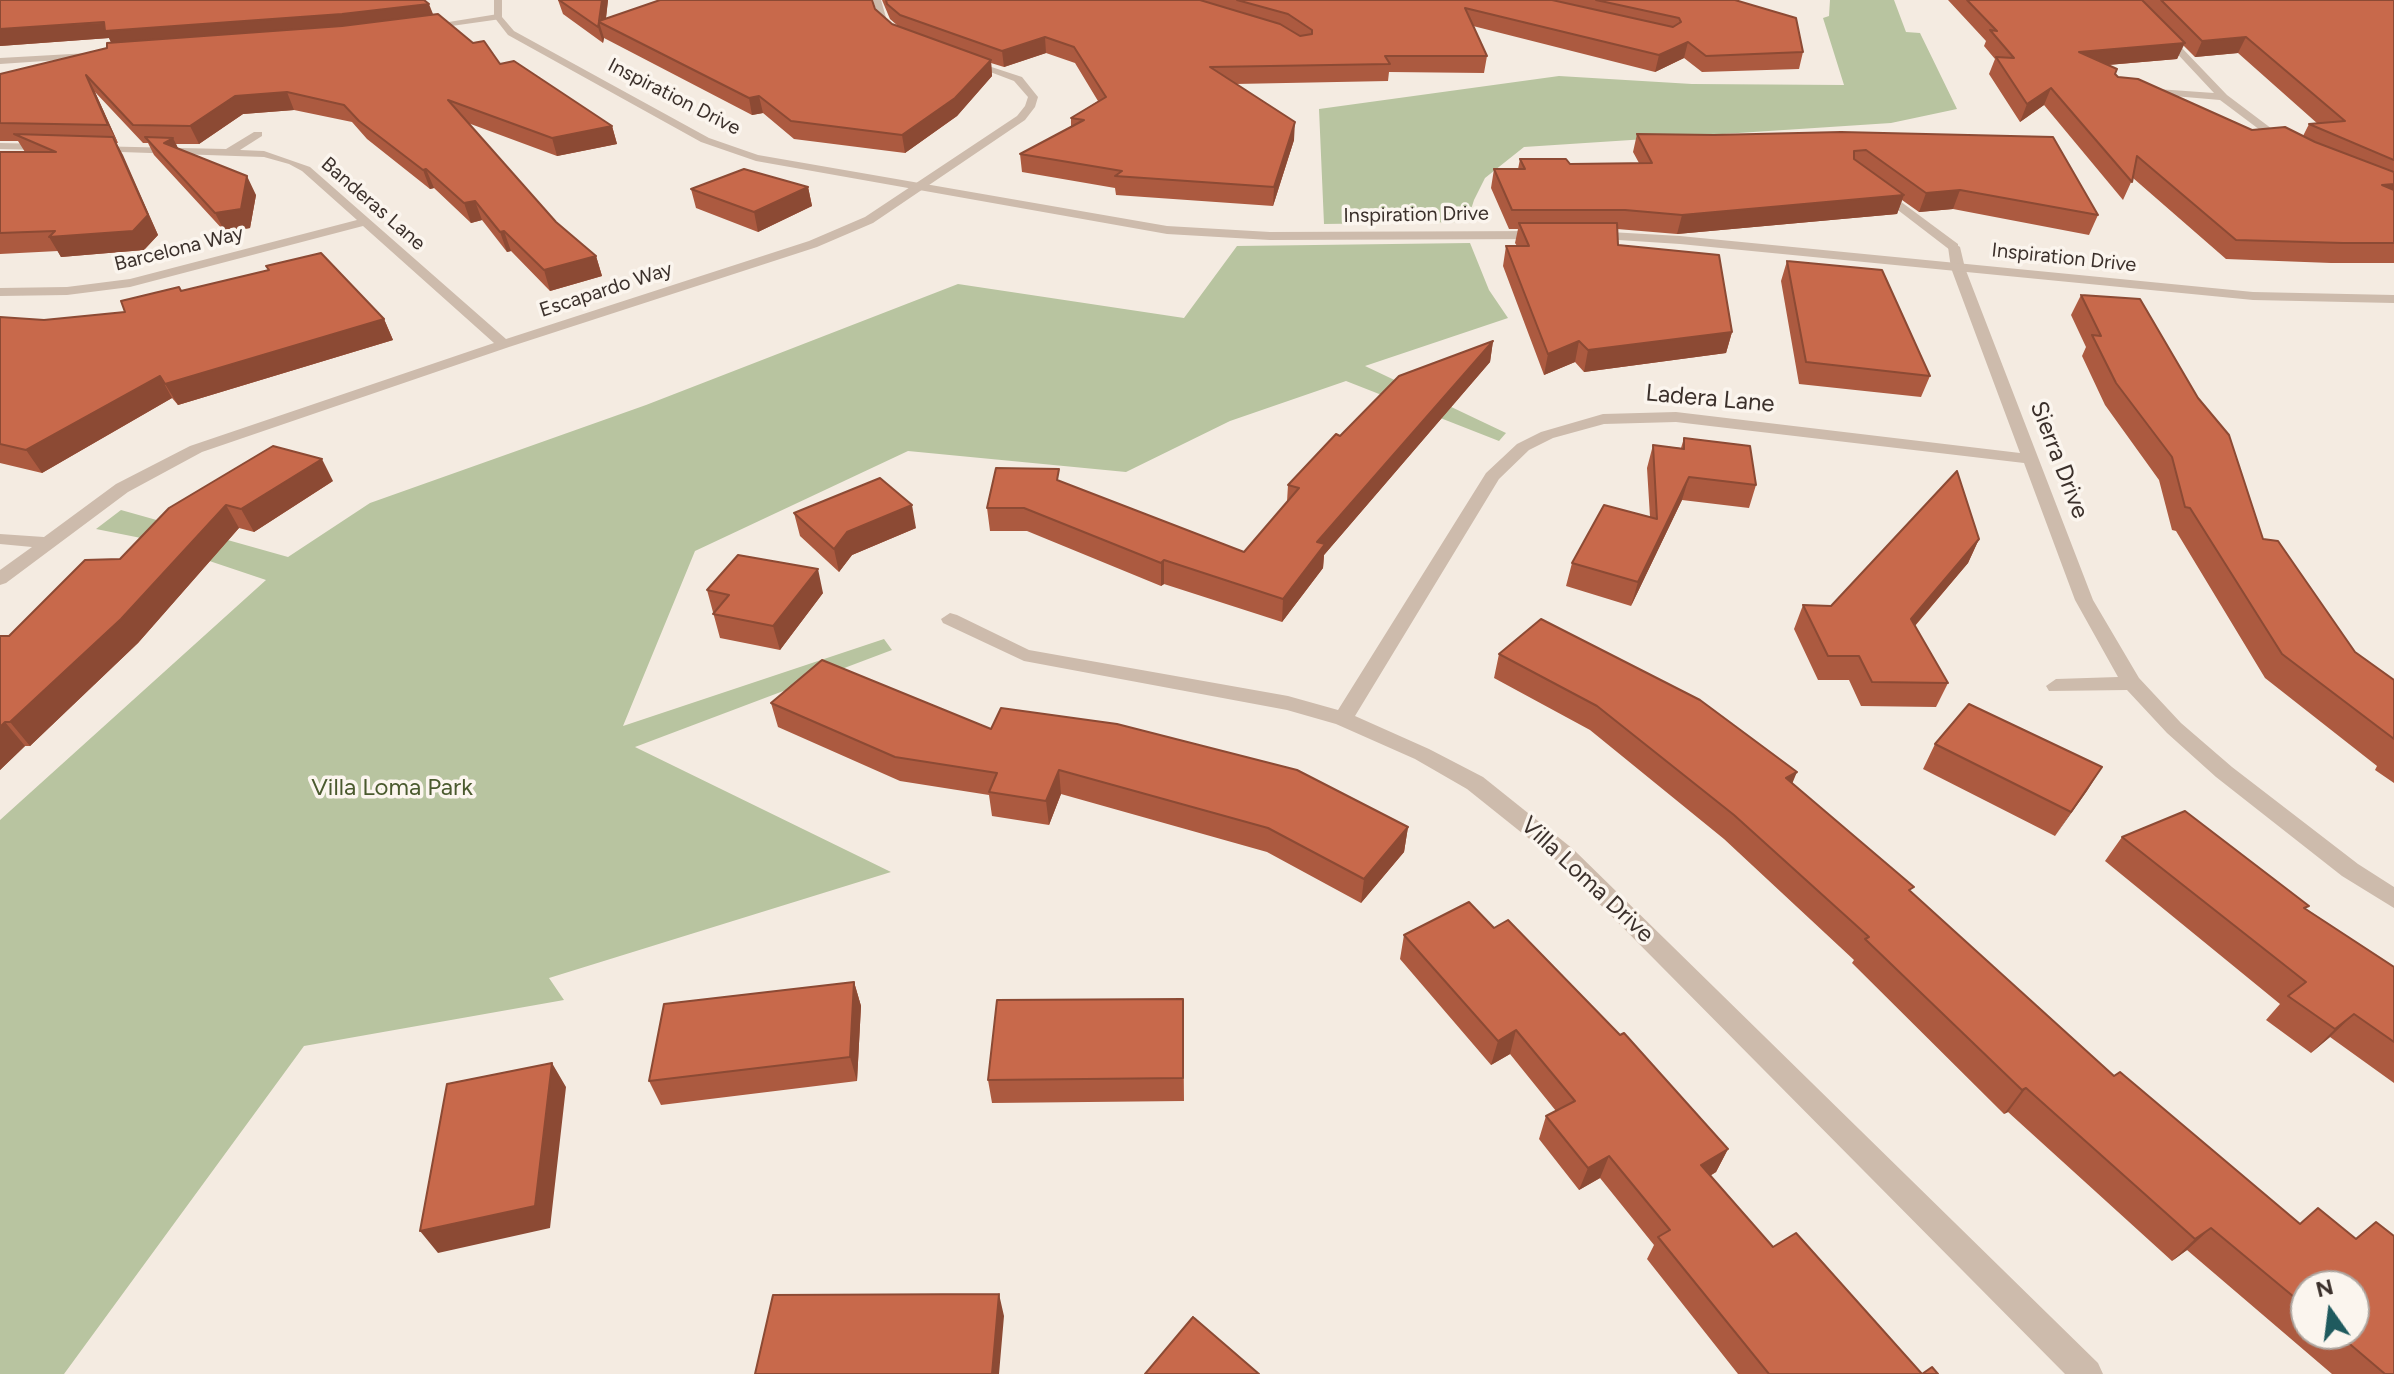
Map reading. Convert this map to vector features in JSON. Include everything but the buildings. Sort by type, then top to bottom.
[{"type":"street","points":[[413,28],[498,17],[498,0]]},
{"type":"street","points":[[872,1],[883,22],[909,41]]},
{"type":"street","points":[[2132,6],[2223,97],[2264,131],[2300,150]]},
{"type":"street","name":"Inspiration Drive","points":[[498,17],[511,33],[726,148],[756,158],[1127,225],[1193,232],[1270,236],[1561,235]]},
{"type":"street","points":[[0,61],[123,52]]},
{"type":"street","name":"Escapardo Way","points":[[0,579],[122,488],[196,449],[504,344],[813,244],[869,220],[1021,118],[1030,107],[1033,97],[1018,79],[951,55]]},
{"type":"street","points":[[2130,90],[2223,97]]},
{"type":"street","points":[[230,151],[258,134]]},
{"type":"street","points":[[0,146],[61,147]]},
{"type":"street","name":"Banderas Lane","points":[[77,148],[230,151],[273,155],[293,162],[306,169],[504,344]]},
{"type":"street","name":"Sierra Drive","points":[[1867,182],[1954,247],[1958,268],[2084,600],[2102,636],[2132,683],[2174,728],[2224,772],[2350,870],[2394,899]]},
{"type":"street","name":"Barcelona Way","points":[[0,292],[93,289],[172,273],[365,222]]},
{"type":"street","name":"Inspiration Drive","points":[[1576,235],[1680,240],[2253,296],[2394,299]]},
{"type":"street","points":[[86,305],[93,289]]},
{"type":"street","name":"Ladera Lane","points":[[1343,719],[1492,476],[1523,447],[1547,435],[1603,419],[1676,417],[2031,459]]},
{"type":"street","points":[[0,539],[47,543]]},
{"type":"street","name":"Villa Loma Drive","points":[[950,619],[1024,655],[1288,703],[1343,719],[1422,754],[1475,783],[1565,855],[2087,1374]]},
{"type":"street","points":[[2056,686],[2132,683]]},
{"type":"green space","points":[[1830,0],[1894,0],[1906,32],[1920,33],[1957,109],[1891,123],[1524,147],[1485,178],[1467,222],[1324,224],[1319,109],[1559,76],[1692,84],[1844,85],[1823,18],[1829,16]]},
{"type":"green space","name":"Villa Loma Park","points":[[1470,243],[1489,290],[1508,318],[1365,366],[1506,433],[1499,441],[1346,381],[1230,421],[1126,472],[908,451],[695,551],[623,726],[884,639],[892,650],[635,747],[891,872],[549,978],[564,1000],[304,1046],[64,1374],[0,1374],[0,820],[266,580],[141,538],[96,529],[121,510],[288,557],[370,503],[646,405],[958,284],[1184,318],[1237,246]]}]
